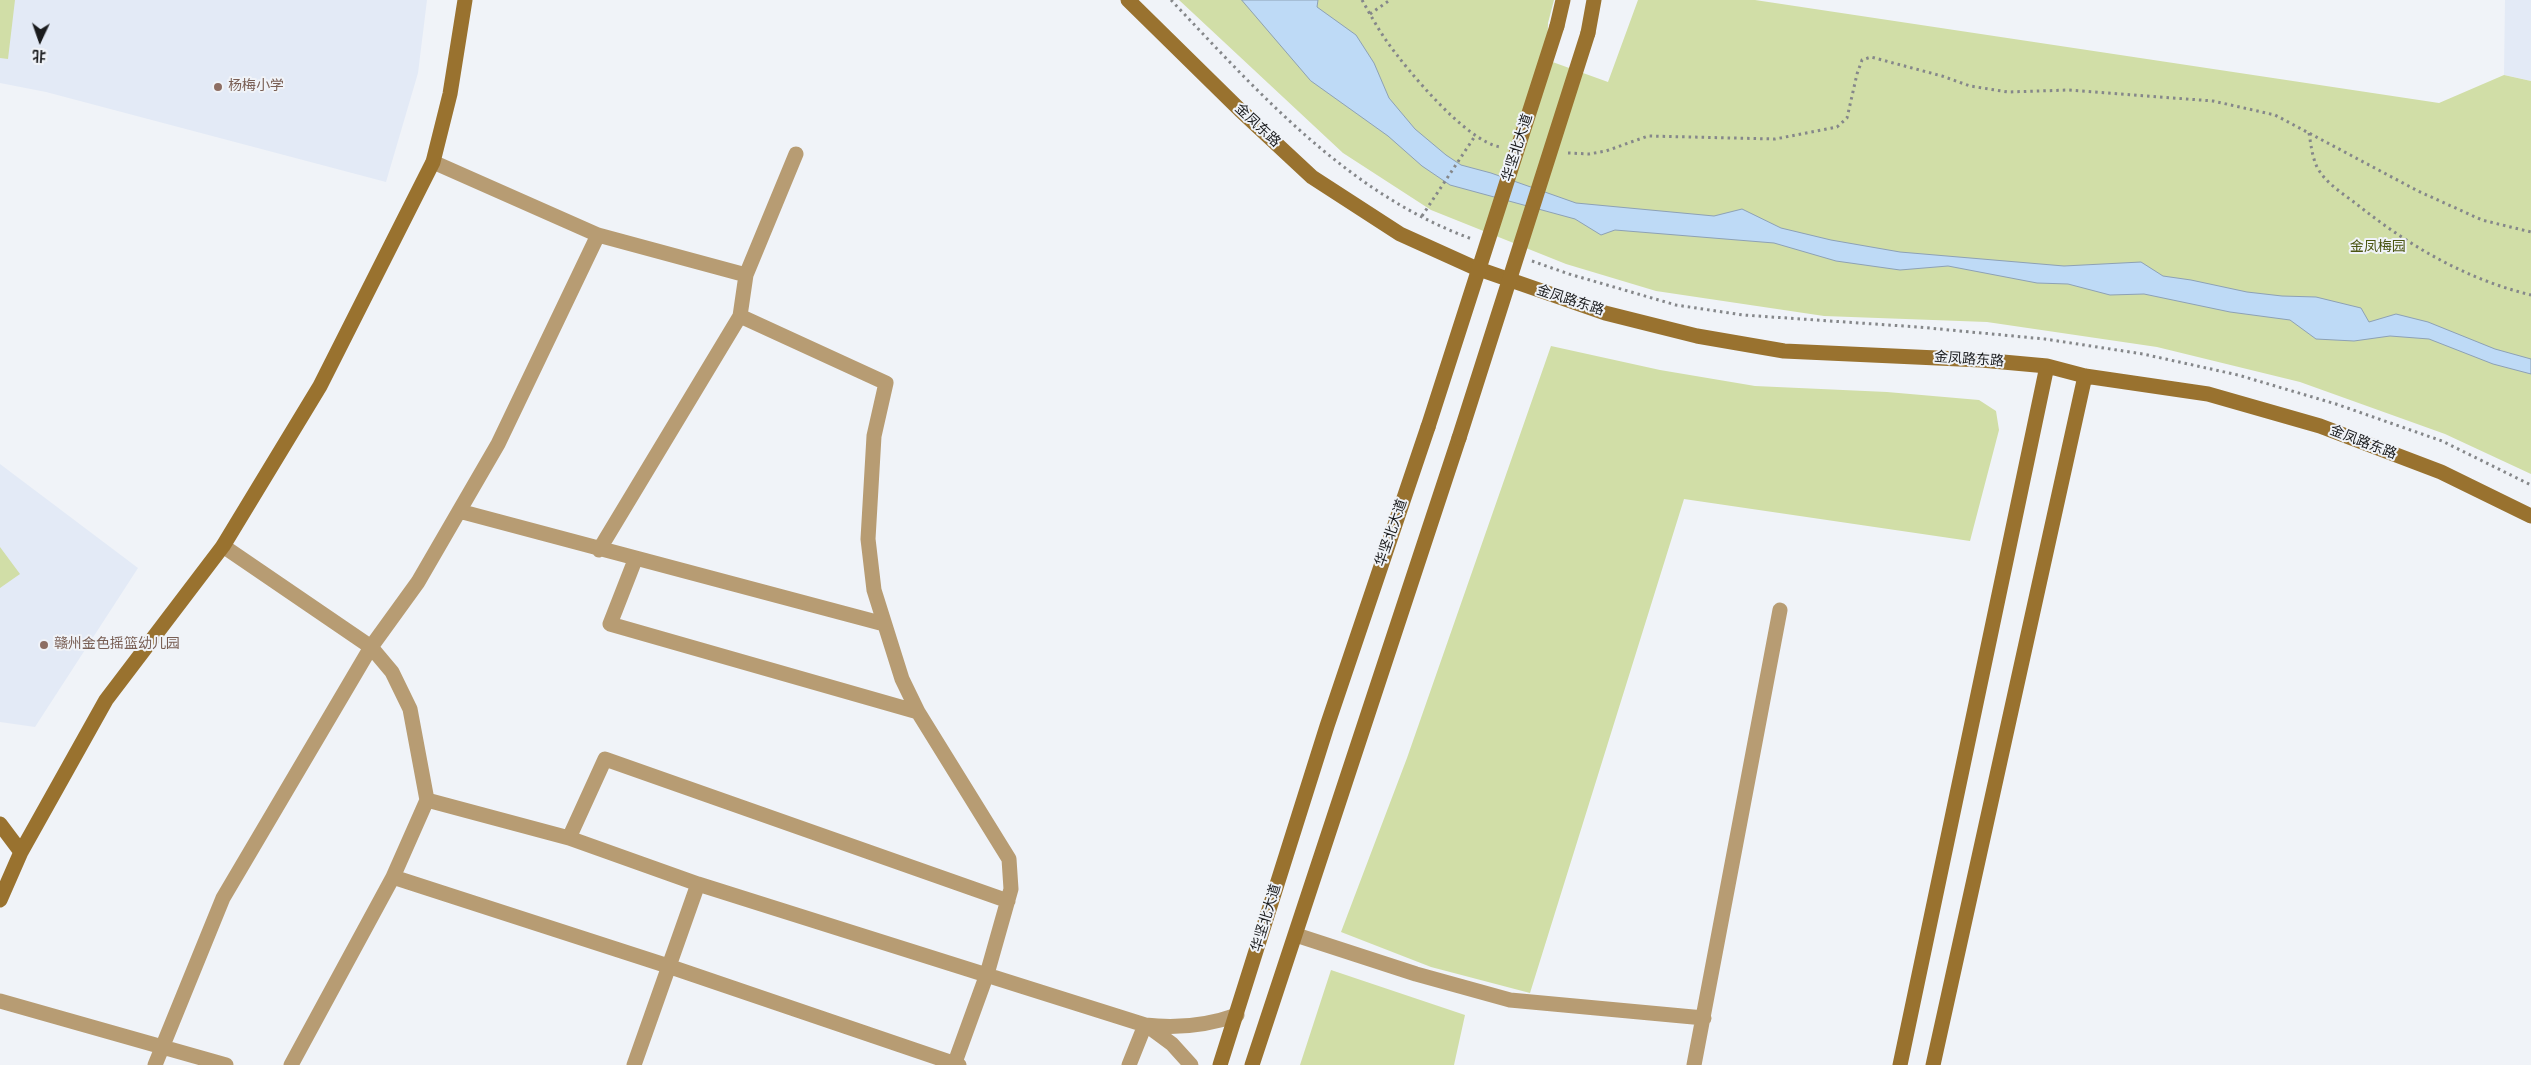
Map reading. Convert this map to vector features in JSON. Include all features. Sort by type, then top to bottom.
[{"type":"street","points":[[0,900],[21,852],[106,700],[223,546],[320,386],[433,162],[450,94],[465,0]]},
{"type":"street","name":"金凤东路","points":[[1128,0],[1240,110],[1312,177],[1400,234]]},
{"type":"street","name":"华坚北大道","points":[[1220,1065],[1327,726],[1428,427],[1557,26],[1563,0]]},
{"type":"street","points":[[1252,1065],[1459,438],[1588,33],[1594,0]]},
{"type":"street","points":[[599,550],[740,316],[746,275],[796,154]]},
{"type":"street","points":[[433,162],[598,235],[746,275]]},
{"type":"street","name":"金凤路东路","points":[[1400,234],[1474,267],[1547,294],[1605,313],[1697,336],[1784,351],[1981,360],[2048,366],[2085,376],[2208,394],[2320,426],[2441,472],[2531,516]]},
{"type":"street","points":[[155,1065],[224,898],[371,647],[418,582],[498,444],[598,235]]},
{"type":"street","points":[[393,877],[668,966],[956,1064],[987,974],[1008,901],[1011,889],[1009,859],[918,712],[902,679],[874,590],[868,539],[874,436],[886,383],[740,316]]},
{"type":"street","points":[[1900,1065],[2048,366]]},
{"type":"street","points":[[1932,1065],[2085,376]]},
{"type":"street","points":[[459,512],[635,560],[884,624]]},
{"type":"street","points":[[223,546],[371,647],[392,672],[410,709],[427,800],[393,877],[291,1065]]},
{"type":"street","points":[[635,560],[610,624],[918,712]]},
{"type":"street","points":[[1694,1065],[1780,610]]},
{"type":"street","points":[[569,838],[605,759],[1008,901]]},
{"type":"street","points":[[427,800],[569,838],[698,884],[1145,1025],[1183,1028],[1202,1026],[1237,1015]]},
{"type":"street","points":[[0,824],[21,852]]},
{"type":"street","points":[[634,1065],[698,884]]},
{"type":"street","points":[[1296,935],[1510,1000],[1704,1018]]},
{"type":"street","points":[[0,1001],[226,1065]]},
{"type":"street","points":[[1129,1065],[1145,1025]]},
{"type":"street","points":[[1145,1025],[1172,1044],[1192,1065]]},
{"type":"path","points":[[1171,0],[1283,116],[1330,156],[1391,201],[1481,242]]},
{"type":"path","points":[[1362,0],[1388,44],[1437,102],[1475,136],[1494,146],[1503,147]]},
{"type":"path","points":[[1370,14],[1390,0]]},
{"type":"path","points":[[1559,152],[1589,154],[1606,151],[1648,136],[1775,139],[1838,127],[1847,118],[1856,74],[1862,60],[1871,58],[1942,76],[1970,86],[2008,92],[2069,90],[2213,102],[2275,115],[2418,192],[2482,220],[2531,232]]},
{"type":"path","points":[[2309,133],[2317,167],[2329,183],[2400,238],[2460,271],[2497,287],[2531,295]]},
{"type":"path","points":[[1422,216],[1475,136]]},
{"type":"path","points":[[1525,258],[1569,274],[1676,305],[1762,317],[1918,327],[2045,339],[2143,354],[2238,375],[2336,404],[2442,441],[2531,485]]},
{"type":"shaded area","name":"杨梅小学","points":[[0,0],[427,0],[418,73],[386,182],[46,92],[0,83]]},
{"type":"shaded area","points":[[2505,0],[2531,0],[2531,81],[2504,75]]},
{"type":"shaded area","name":"赣州金色摇篮幼儿园","points":[[0,464],[138,568],[35,727],[0,722]]},
{"type":"green space","points":[[0,0],[15,0],[8,59],[0,58]]},
{"type":"green space","name":"金凤梅园","points":[[1179,0],[1554,0],[1548,23],[1547,60],[1608,82],[1638,0],[1755,0],[2439,103],[2504,75],[2531,81],[2531,474],[2445,434],[2300,382],[2157,347],[1987,322],[1824,316],[1656,291],[1566,264],[1431,210],[1343,153]]},
{"type":"green space","points":[[1551,346],[1660,370],[1755,386],[1887,392],[1979,400],[1996,411],[1999,430],[1970,541],[1684,499],[1530,993],[1431,967],[1341,932],[1407,758]]},
{"type":"green space","points":[[0,547],[20,574],[0,588]]},
{"type":"green space","points":[[1331,970],[1465,1015],[1454,1065],[1300,1065]]},
{"type":"water","points":[[1242,0],[1318,0],[1317,7],[1356,35],[1374,63],[1389,98],[1415,129],[1446,155],[1461,165],[1491,173],[1576,203],[1714,216],[1742,209],[1781,228],[1831,240],[1900,252],[2064,266],[2141,262],[2163,276],[2247,292],[2316,297],[2361,308],[2369,322],[2396,314],[2428,322],[2495,349],[2531,359],[2531,374],[2493,364],[2429,339],[2390,336],[2354,341],[2316,339],[2290,320],[2230,312],[2144,294],[2110,295],[2068,284],[2037,283],[1948,266],[1900,270],[1836,261],[1774,243],[1615,230],[1601,235],[1575,219],[1450,185],[1422,166],[1388,136],[1311,81]]},
{"type":"place","name":"杨梅小学","points":[[218,87]]},
{"type":"place","name":"赣州金色摇篮幼儿园","points":[[44,645]]}]
